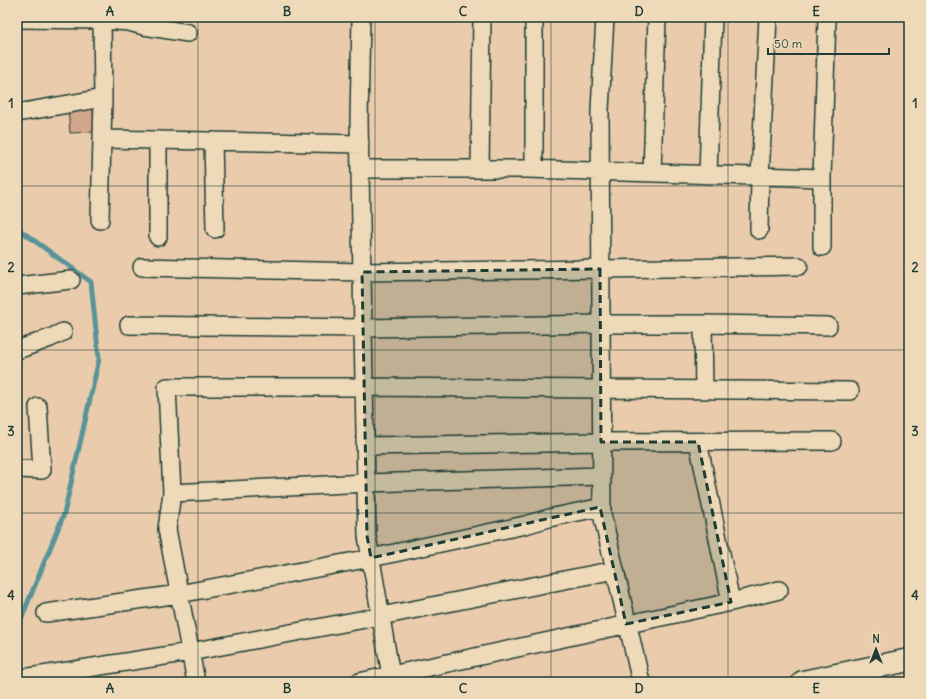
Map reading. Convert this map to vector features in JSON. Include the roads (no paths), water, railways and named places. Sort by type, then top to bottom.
[{"type":"street","points":[[361,17],[359,112],[367,536],[392,679]]},
{"type":"street","points":[[480,169],[482,17]]},
{"type":"street","points":[[360,169],[534,169],[534,17]]},
{"type":"street","points":[[605,17],[600,110],[602,514],[626,624],[641,682]]},
{"type":"street","points":[[652,173],[657,17]]},
{"type":"street","points":[[708,175],[713,17]]},
{"type":"street","points":[[759,230],[760,176],[768,17]]},
{"type":"street","points":[[822,247],[822,178],[827,17]]},
{"type":"street","points":[[17,19],[102,18],[188,32]]},
{"type":"street","points":[[100,220],[104,98],[102,18]]},
{"type":"street","points":[[17,113],[104,98]]},
{"type":"street","points":[[102,139],[360,144]]},
{"type":"street","points":[[158,140],[158,237]]},
{"type":"street","points":[[213,141],[215,229]]},
{"type":"street","points":[[527,169],[822,178]]},
{"type":"street","points":[[142,267],[362,272],[799,266]]},
{"type":"street","points":[[17,286],[71,280]]},
{"type":"street","points":[[129,325],[363,328],[601,324],[828,326]]},
{"type":"street","points":[[703,324],[704,390]]},
{"type":"street","points":[[17,349],[63,332]]},
{"type":"street","points":[[196,682],[167,529],[172,493],[167,387],[601,388],[850,391]]},
{"type":"street","points":[[17,469],[42,470],[38,408]]},
{"type":"street","points":[[365,446],[601,442],[832,441]]},
{"type":"street","points":[[698,442],[730,602]]},
{"type":"street","points":[[172,493],[366,483],[601,476]]},
{"type":"street","points":[[46,613],[179,594],[371,558],[602,507]]},
{"type":"street","points":[[17,679],[190,652],[615,570]]},
{"type":"street","points":[[360,682],[392,679],[779,590]]},
{"type":"street","points":[[804,682],[830,679],[909,660]]},
{"type":"waterway","points":[[17,228],[91,282],[99,359],[64,514],[17,629]]}]
